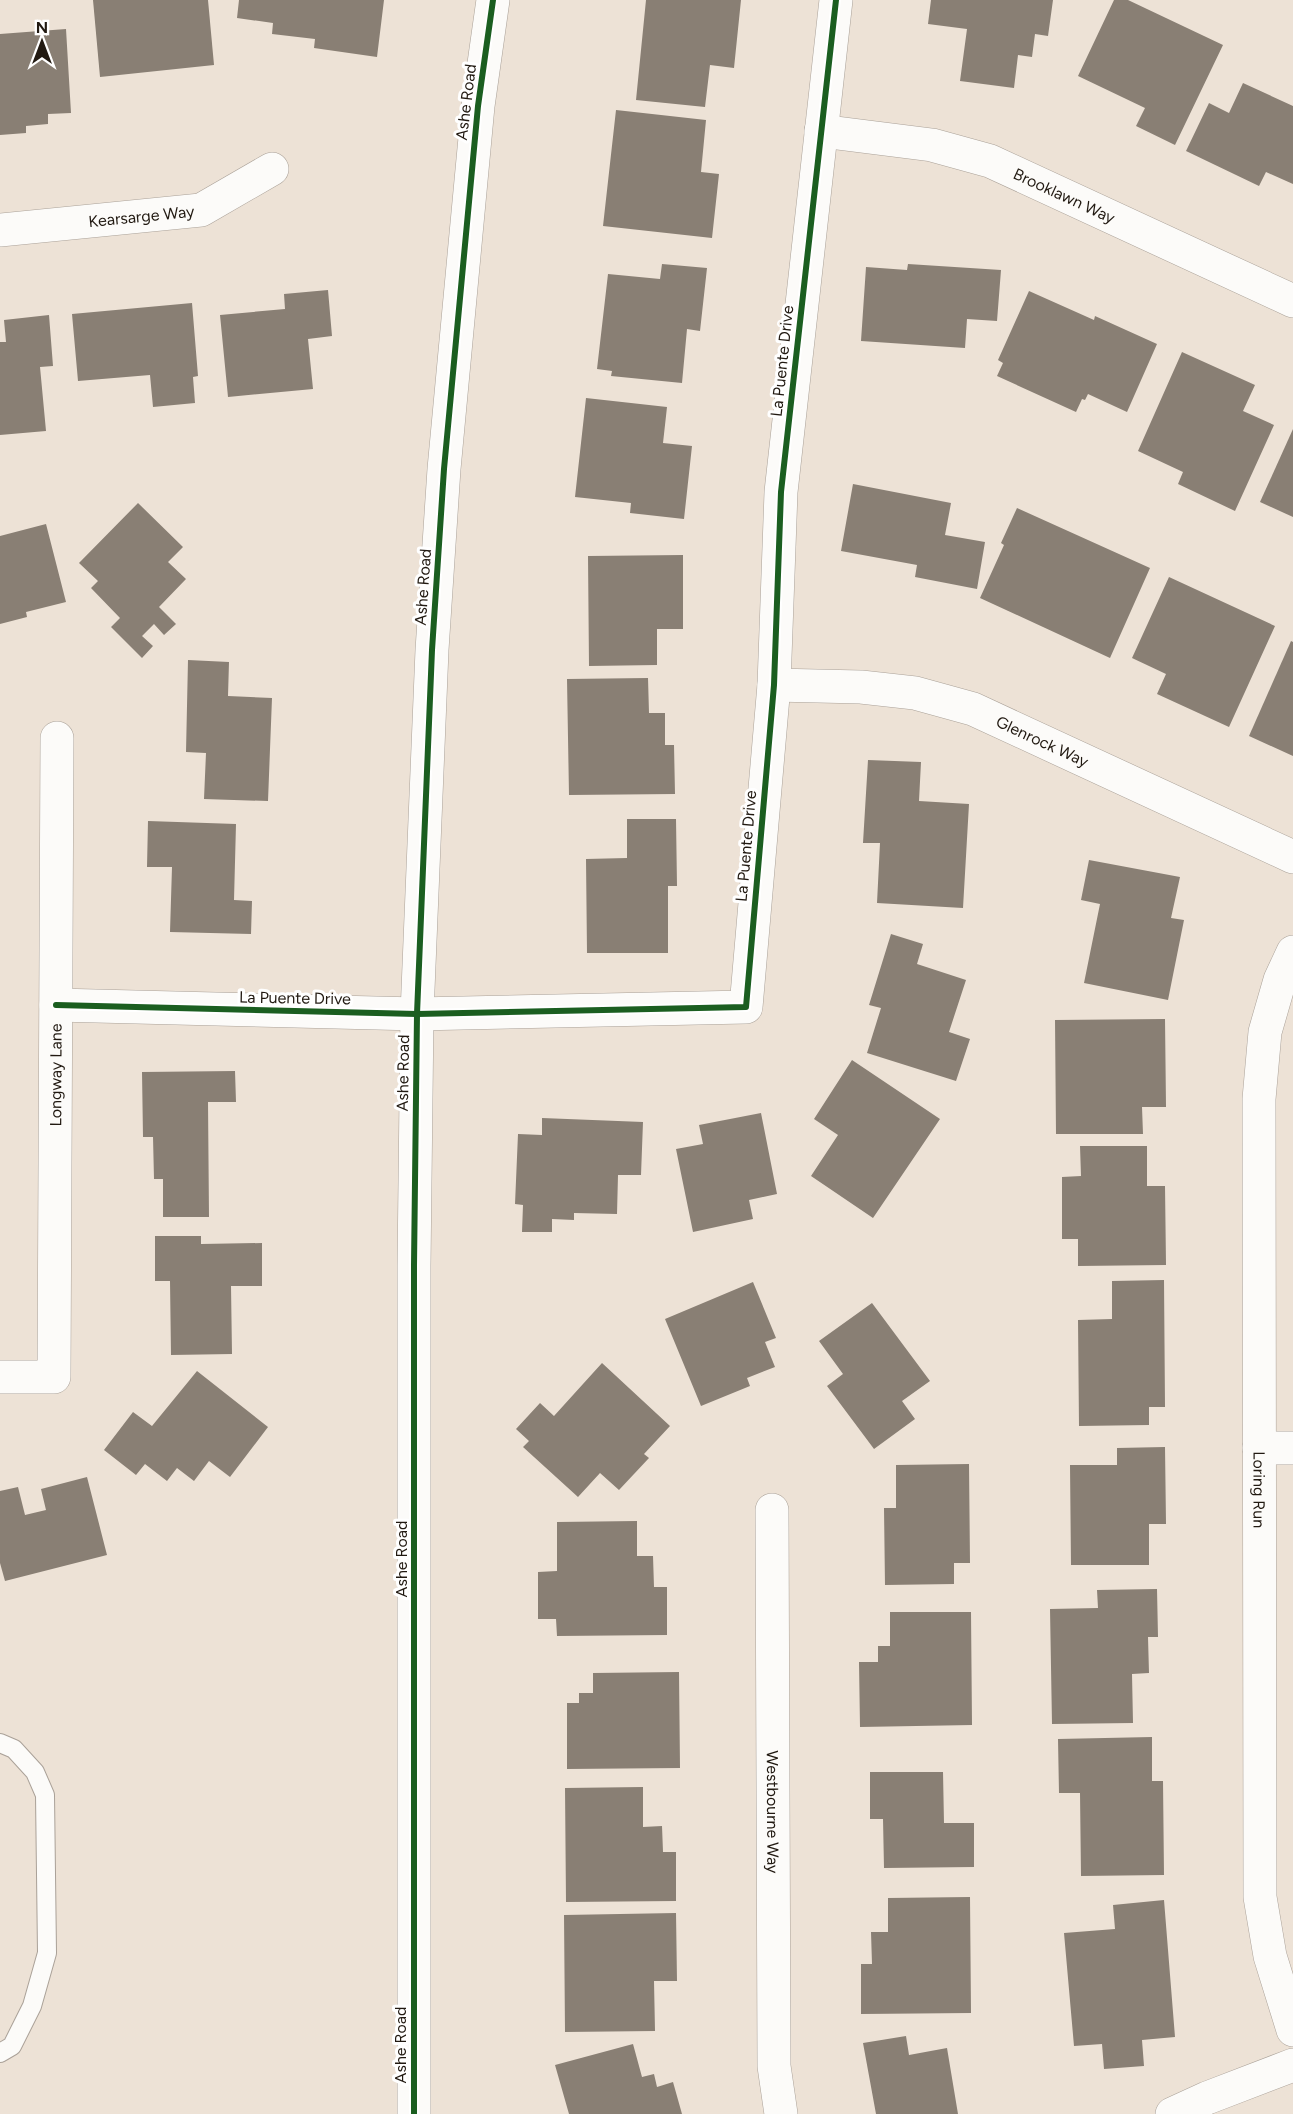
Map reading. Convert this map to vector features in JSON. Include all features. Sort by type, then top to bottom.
[{"type":"street","name":"Ashe Road","points":[[414,2114],[414,1266],[417,1014],[432,650],[444,469],[478,106],[493,0]]},
{"type":"street","name":"La Puente Drive","points":[[56,1005],[417,1014],[746,1006],[774,685],[781,492],[836,0]]},
{"type":"street","name":"Brooklawn Way","points":[[821,131],[932,145],[990,161],[1293,301]]},
{"type":"street","name":"Kearsarge Way","points":[[0,230],[201,210],[272,169]]},
{"type":"street","name":"Glenrock Way","points":[[774,685],[861,687],[915,693],[973,709],[1293,857]]},
{"type":"street","name":"Longway Lane","points":[[0,1377],[54,1377],[57,738]]},
{"type":"street","name":"Loring Run","points":[[1293,952],[1280,980],[1265,1032],[1259,1099],[1260,1897],[1270,1956],[1293,2030]]},
{"type":"street","points":[[1259,1448],[1293,1448]]},
{"type":"street","name":"Westbourne Way","points":[[772,1510],[774,2066],[781,2114]]},
{"type":"street","points":[[1172,2114],[1293,2065]]},
{"type":"lane","points":[[0,1743],[14,1749],[35,1772],[45,1795],[47,1953],[32,2006],[12,2046],[0,2053]]},
{"type":"building","points":[[93,0],[208,0],[214,65],[100,77]]},
{"type":"building","points":[[239,0],[384,0],[377,57],[314,48],[315,39],[272,34],[273,23],[237,18]]},
{"type":"building","points":[[646,0],[741,0],[734,68],[710,65],[705,107],[636,100]]},
{"type":"building","points":[[931,0],[1053,0],[1048,36],[1035,34],[1032,57],[1018,55],[1014,88],[960,81],[967,29],[928,24]]},
{"type":"building","points":[[1114,0],[1128,0],[1223,45],[1175,145],[1136,126],[1145,108],[1078,76]]},
{"type":"building","points":[[66,29],[71,113],[48,114],[48,124],[26,126],[26,133],[0,135],[0,34]]},
{"type":"building","points":[[1243,83],[1293,106],[1293,184],[1266,172],[1259,186],[1186,151],[1209,103],[1229,113]]},
{"type":"building","points":[[616,110],[706,120],[701,172],[719,174],[712,238],[603,226]]},
{"type":"building","points":[[662,264],[707,268],[700,331],[687,329],[682,383],[611,376],[612,371],[597,369],[608,274],[660,279]]},
{"type":"building","points":[[908,264],[1001,270],[997,321],[967,319],[965,348],[861,341],[866,267],[907,270]]},
{"type":"building","points":[[328,290],[332,336],[308,339],[313,389],[228,397],[220,315],[285,309],[284,294]]},
{"type":"building","points":[[1029,291],[1094,320],[1095,316],[1157,344],[1127,412],[1088,394],[1085,400],[1082,399],[1076,412],[997,376],[1003,363],[998,360]]},
{"type":"building","points":[[192,303],[198,376],[193,377],[195,403],[153,407],[150,375],[78,381],[72,314]]},
{"type":"building","points":[[49,315],[53,366],[40,367],[46,431],[0,435],[0,342],[6,342],[4,320]]},
{"type":"building","points":[[1182,352],[1255,385],[1243,411],[1274,425],[1235,511],[1178,484],[1183,472],[1138,451]]},
{"type":"building","points":[[586,398],[667,407],[663,443],[692,446],[684,519],[630,513],[631,503],[575,497]]},
{"type":"building","points":[[1293,429],[1293,517],[1260,502]]},
{"type":"building","points":[[853,484],[951,503],[945,535],[985,542],[977,589],[915,577],[917,565],[841,551]]},
{"type":"building","points":[[138,503],[183,547],[168,562],[186,579],[159,607],[176,624],[164,635],[154,624],[142,636],[153,646],[142,658],[111,627],[120,618],[91,588],[98,581],[79,563]]},
{"type":"building","points":[[1017,508],[1150,568],[1110,658],[980,598],[1004,545],[1001,543]]},
{"type":"building","points":[[46,524],[66,602],[26,612],[27,617],[0,624],[0,536]]},
{"type":"building","points":[[683,555],[683,629],[657,629],[657,665],[589,666],[588,556]]},
{"type":"building","points":[[1169,577],[1275,626],[1229,727],[1157,694],[1166,674],[1132,658]]},
{"type":"building","points":[[1291,641],[1293,642],[1293,756],[1249,736]]},
{"type":"building","points":[[188,660],[229,662],[228,696],[272,698],[268,801],[204,799],[206,753],[186,752]]},
{"type":"building","points":[[648,678],[649,713],[665,713],[665,745],[674,745],[675,794],[569,795],[567,679]]},
{"type":"building","points":[[868,760],[921,762],[919,801],[969,804],[963,908],[877,903],[880,843],[863,843]]},
{"type":"building","points":[[627,819],[676,819],[677,886],[668,886],[668,953],[587,953],[586,859],[627,858]]},
{"type":"building","points":[[148,821],[236,824],[234,900],[252,901],[251,934],[170,932],[172,867],[147,867]]},
{"type":"building","points":[[1089,860],[1180,877],[1171,918],[1184,920],[1168,1000],[1084,983],[1100,904],[1081,900]]},
{"type":"building","points":[[891,934],[923,944],[917,964],[966,980],[949,1032],[970,1039],[956,1081],[867,1053],[881,1008],[869,1005]]},
{"type":"building","points":[[1165,1019],[1166,1107],[1142,1107],[1143,1134],[1056,1134],[1055,1020]]},
{"type":"building","points":[[852,1060],[940,1119],[873,1218],[811,1176],[838,1135],[814,1119]]},
{"type":"building","points":[[235,1071],[236,1102],[208,1102],[209,1217],[163,1217],[163,1179],[154,1179],[153,1137],[143,1137],[142,1072]]},
{"type":"building","points":[[761,1113],[777,1194],[749,1200],[753,1219],[693,1232],[676,1149],[703,1144],[699,1125]]},
{"type":"building","points":[[542,1118],[643,1122],[641,1175],[618,1175],[617,1214],[574,1213],[574,1220],[552,1219],[552,1232],[522,1232],[523,1205],[515,1204],[518,1134],[542,1135]]},
{"type":"building","points":[[1080,1146],[1147,1146],[1147,1186],[1165,1186],[1166,1265],[1078,1266],[1078,1239],[1062,1239],[1062,1177],[1081,1176]]},
{"type":"building","points":[[155,1236],[201,1236],[201,1244],[262,1243],[262,1286],[231,1286],[232,1354],[171,1355],[170,1281],[155,1281]]},
{"type":"building","points":[[1164,1280],[1165,1407],[1149,1407],[1149,1425],[1079,1426],[1078,1320],[1112,1319],[1112,1281]]},
{"type":"building","points":[[753,1282],[776,1338],[765,1342],[775,1367],[747,1378],[750,1386],[701,1406],[665,1319]]},
{"type":"building","points":[[872,1303],[930,1381],[902,1401],[915,1419],[874,1449],[827,1386],[843,1374],[819,1341]]},
{"type":"building","points":[[602,1363],[670,1426],[644,1454],[649,1458],[619,1490],[600,1473],[578,1497],[523,1447],[529,1441],[516,1429],[540,1403],[554,1416]]},
{"type":"building","points":[[197,1371],[268,1427],[230,1477],[209,1461],[194,1481],[177,1468],[167,1481],[145,1464],[136,1475],[104,1450],[133,1412],[152,1426]]},
{"type":"building","points":[[1165,1447],[1166,1524],[1149,1524],[1149,1565],[1071,1565],[1070,1465],[1117,1465],[1117,1448]]},
{"type":"building","points":[[969,1464],[970,1563],[954,1563],[954,1584],[885,1585],[884,1508],[896,1508],[896,1465]]},
{"type":"building","points":[[87,1477],[107,1555],[5,1581],[0,1563],[0,1491],[18,1487],[25,1515],[46,1510],[41,1489]]},
{"type":"building","points":[[637,1521],[637,1556],[653,1556],[654,1587],[667,1587],[667,1635],[557,1636],[556,1619],[538,1619],[538,1572],[557,1571],[557,1522]]},
{"type":"building","points":[[1157,1589],[1158,1637],[1148,1637],[1149,1673],[1132,1674],[1133,1723],[1052,1724],[1050,1609],[1098,1608],[1097,1590]]},
{"type":"building","points":[[890,1612],[971,1612],[972,1725],[860,1727],[859,1662],[878,1662],[878,1646],[890,1646]]},
{"type":"building","points":[[679,1672],[680,1768],[567,1769],[567,1703],[579,1703],[579,1693],[593,1693],[593,1673]]},
{"type":"building","points":[[1152,1737],[1152,1781],[1163,1781],[1164,1875],[1081,1876],[1080,1793],[1059,1793],[1058,1739]]},
{"type":"building","points":[[870,1772],[943,1772],[944,1823],[974,1823],[974,1867],[884,1868],[883,1819],[870,1819]]},
{"type":"building","points":[[643,1787],[643,1827],[662,1826],[663,1852],[676,1852],[676,1901],[566,1902],[565,1788]]},
{"type":"building","points":[[970,1897],[971,2013],[861,2014],[861,1964],[872,1964],[871,1932],[888,1932],[888,1898]]},
{"type":"building","points":[[1164,1900],[1175,2037],[1142,2040],[1144,2066],[1104,2069],[1102,2044],[1074,2046],[1064,1933],[1115,1929],[1113,1905]]},
{"type":"building","points":[[676,1913],[677,1981],[654,1981],[655,2031],[565,2032],[564,1915]]},
{"type":"building","points":[[906,2036],[909,2055],[947,2048],[958,2114],[876,2114],[863,2043]]},
{"type":"building","points":[[633,2044],[642,2077],[654,2074],[657,2087],[673,2082],[682,2114],[569,2114],[555,2065]]},
{"type":"cycle path","points":[[414,2114],[414,1266],[417,1014],[432,650],[444,469],[478,106],[493,0]]},
{"type":"cycle path","points":[[56,1005],[417,1014],[746,1007],[774,685],[781,492],[836,0]]}]
